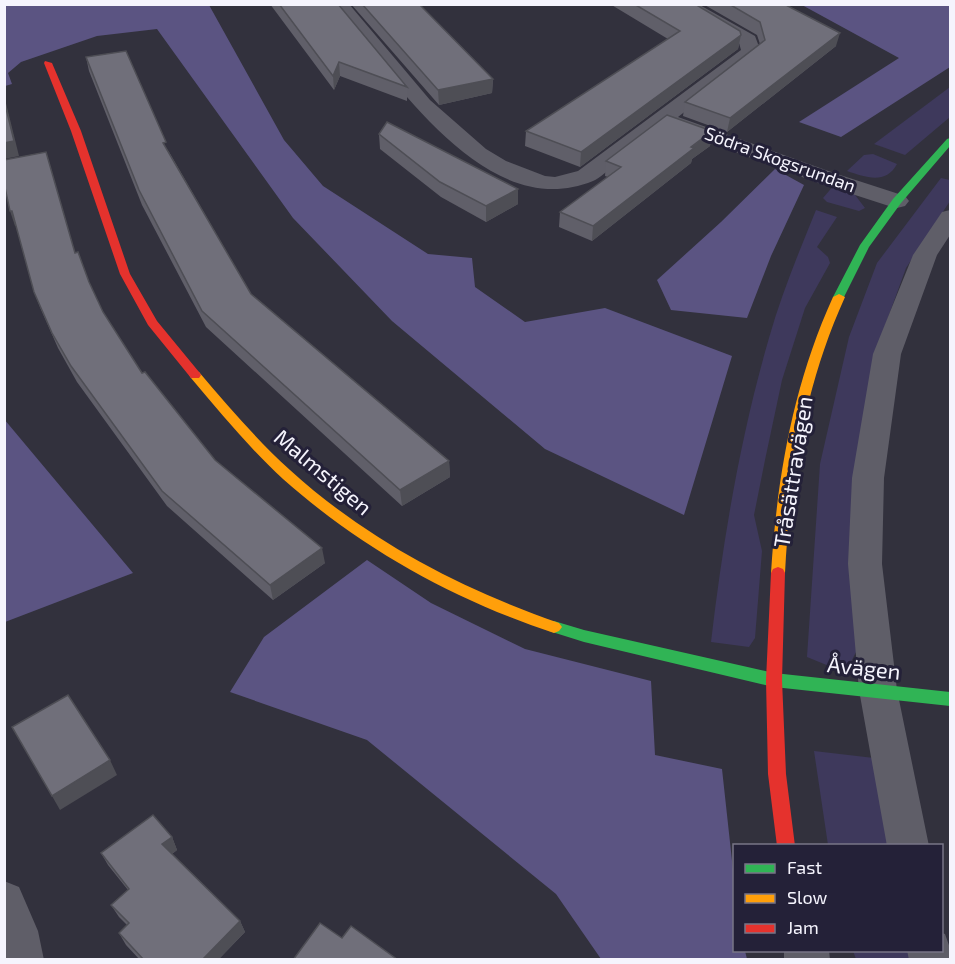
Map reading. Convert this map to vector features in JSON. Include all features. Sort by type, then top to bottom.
[{"type":"street","name":"Södra Skogsrundan","points":[[339,4],[443,124],[478,153],[498,166],[521,176],[555,184],[586,176],[751,52],[748,40],[684,4]]},
{"type":"street","name":"Malmstigen","points":[[48,63],[76,130],[125,274],[152,322],[228,414],[287,475],[365,536],[442,579],[516,615],[584,636],[774,680]]},
{"type":"street","name":"Södra Skogsrundan","points":[[664,119],[826,178],[897,201]]},
{"type":"street","name":"Tråsättravägen","points":[[786,844],[777,764],[774,680],[780,532],[798,413],[827,320],[864,247],[897,201],[941,149],[951,141]]},
{"type":"street","points":[[909,844],[878,690],[865,564],[868,478],[887,354],[925,255],[951,217]]},
{"type":"street","name":"Åvägen","points":[[774,680],[951,699]]},
{"type":"street","points":[[4,902],[16,931],[21,960]]},
{"type":"shaded area","points":[[4,5],[209,5],[284,140],[323,186],[428,254],[472,258],[475,287],[525,322],[605,308],[732,356],[684,515],[545,449],[392,321],[293,218],[157,29],[97,36],[21,62],[8,73],[12,84],[5,86]]},
{"type":"shaded area","points":[[802,5],[950,5],[950,67],[841,137],[799,122],[899,58]]},
{"type":"shaded area","points":[[950,87],[950,117],[905,155],[874,144]]},
{"type":"shaded area","points":[[873,154],[897,164],[887,175],[875,178],[847,171],[864,155]]},
{"type":"shaded area","points":[[775,169],[804,185],[771,256],[747,318],[671,310],[657,280]]},
{"type":"shaded area","points":[[941,178],[950,180],[950,201],[906,268],[873,359],[857,650],[849,666],[829,666],[807,657],[820,464],[849,337],[877,263]]},
{"type":"shaded area","points":[[835,184],[852,191],[865,208],[859,211],[827,202],[823,198]]},
{"type":"shaded area","points":[[816,210],[837,217],[817,247],[828,257],[830,263],[805,308],[782,380],[754,515],[762,551],[755,638],[749,647],[711,642],[727,527],[749,413],[779,306]]},
{"type":"shaded area","points":[[4,419],[133,573],[5,622],[4,622]]},
{"type":"shaded area","points":[[367,560],[431,603],[525,649],[651,681],[655,755],[722,769],[733,870],[733,952],[745,952],[747,959],[601,959],[556,894],[367,740],[230,692],[264,637]]},
{"type":"shaded area","points":[[814,751],[874,758],[890,844],[828,844]]},
{"type":"shaded area","points":[[853,952],[912,952],[916,959],[856,959]]},
{"type":"building","points":[[279,4],[338,4],[407,87],[339,62],[333,76]]},
{"type":"building","points":[[362,4],[419,4],[493,79],[438,90]]},
{"type":"building","points":[[634,4],[695,4],[740,31],[741,35],[581,152],[526,131],[680,31]]},
{"type":"building","points":[[729,4],[784,4],[840,33],[730,118],[685,102],[765,40],[760,22]]},
{"type":"building","points":[[126,51],[166,142],[163,143],[251,294],[449,461],[400,490],[202,311],[139,190],[86,57]]},
{"type":"building","points":[[4,100],[14,141],[4,143]]},
{"type":"building","points":[[667,115],[712,131],[691,147],[694,148],[593,226],[560,212],[621,167],[606,161]]},
{"type":"building","points":[[387,122],[518,189],[486,206],[440,182],[379,134]]},
{"type":"building","points":[[46,152],[75,253],[78,252],[103,312],[142,373],[145,372],[215,460],[322,548],[270,585],[162,491],[71,366],[52,333],[34,292],[4,183],[4,160]]},
{"type":"building","points":[[68,695],[110,760],[52,796],[12,727]]},
{"type":"building","points":[[153,815],[172,837],[162,844],[240,921],[202,960],[144,960],[119,933],[129,923],[111,905],[129,889],[101,853]]},
{"type":"building","points":[[320,923],[342,938],[351,926],[398,960],[293,960]]},
{"type":"traffic: fast","points":[[839,297],[864,247],[897,201],[950,141]]},
{"type":"traffic: fast","points":[[554,627],[774,680],[950,699]]},
{"type":"traffic: slow","points":[[778,573],[783,503],[795,431],[813,362],[839,297]]},
{"type":"traffic: slow","points":[[195,375],[287,475],[347,523],[413,565],[448,584],[519,615],[554,627]]},
{"type":"traffic: jam","points":[[48,63],[76,131],[125,274],[152,322],[195,375]]},
{"type":"traffic: jam","points":[[778,573],[774,680],[777,774],[786,844]]}]
